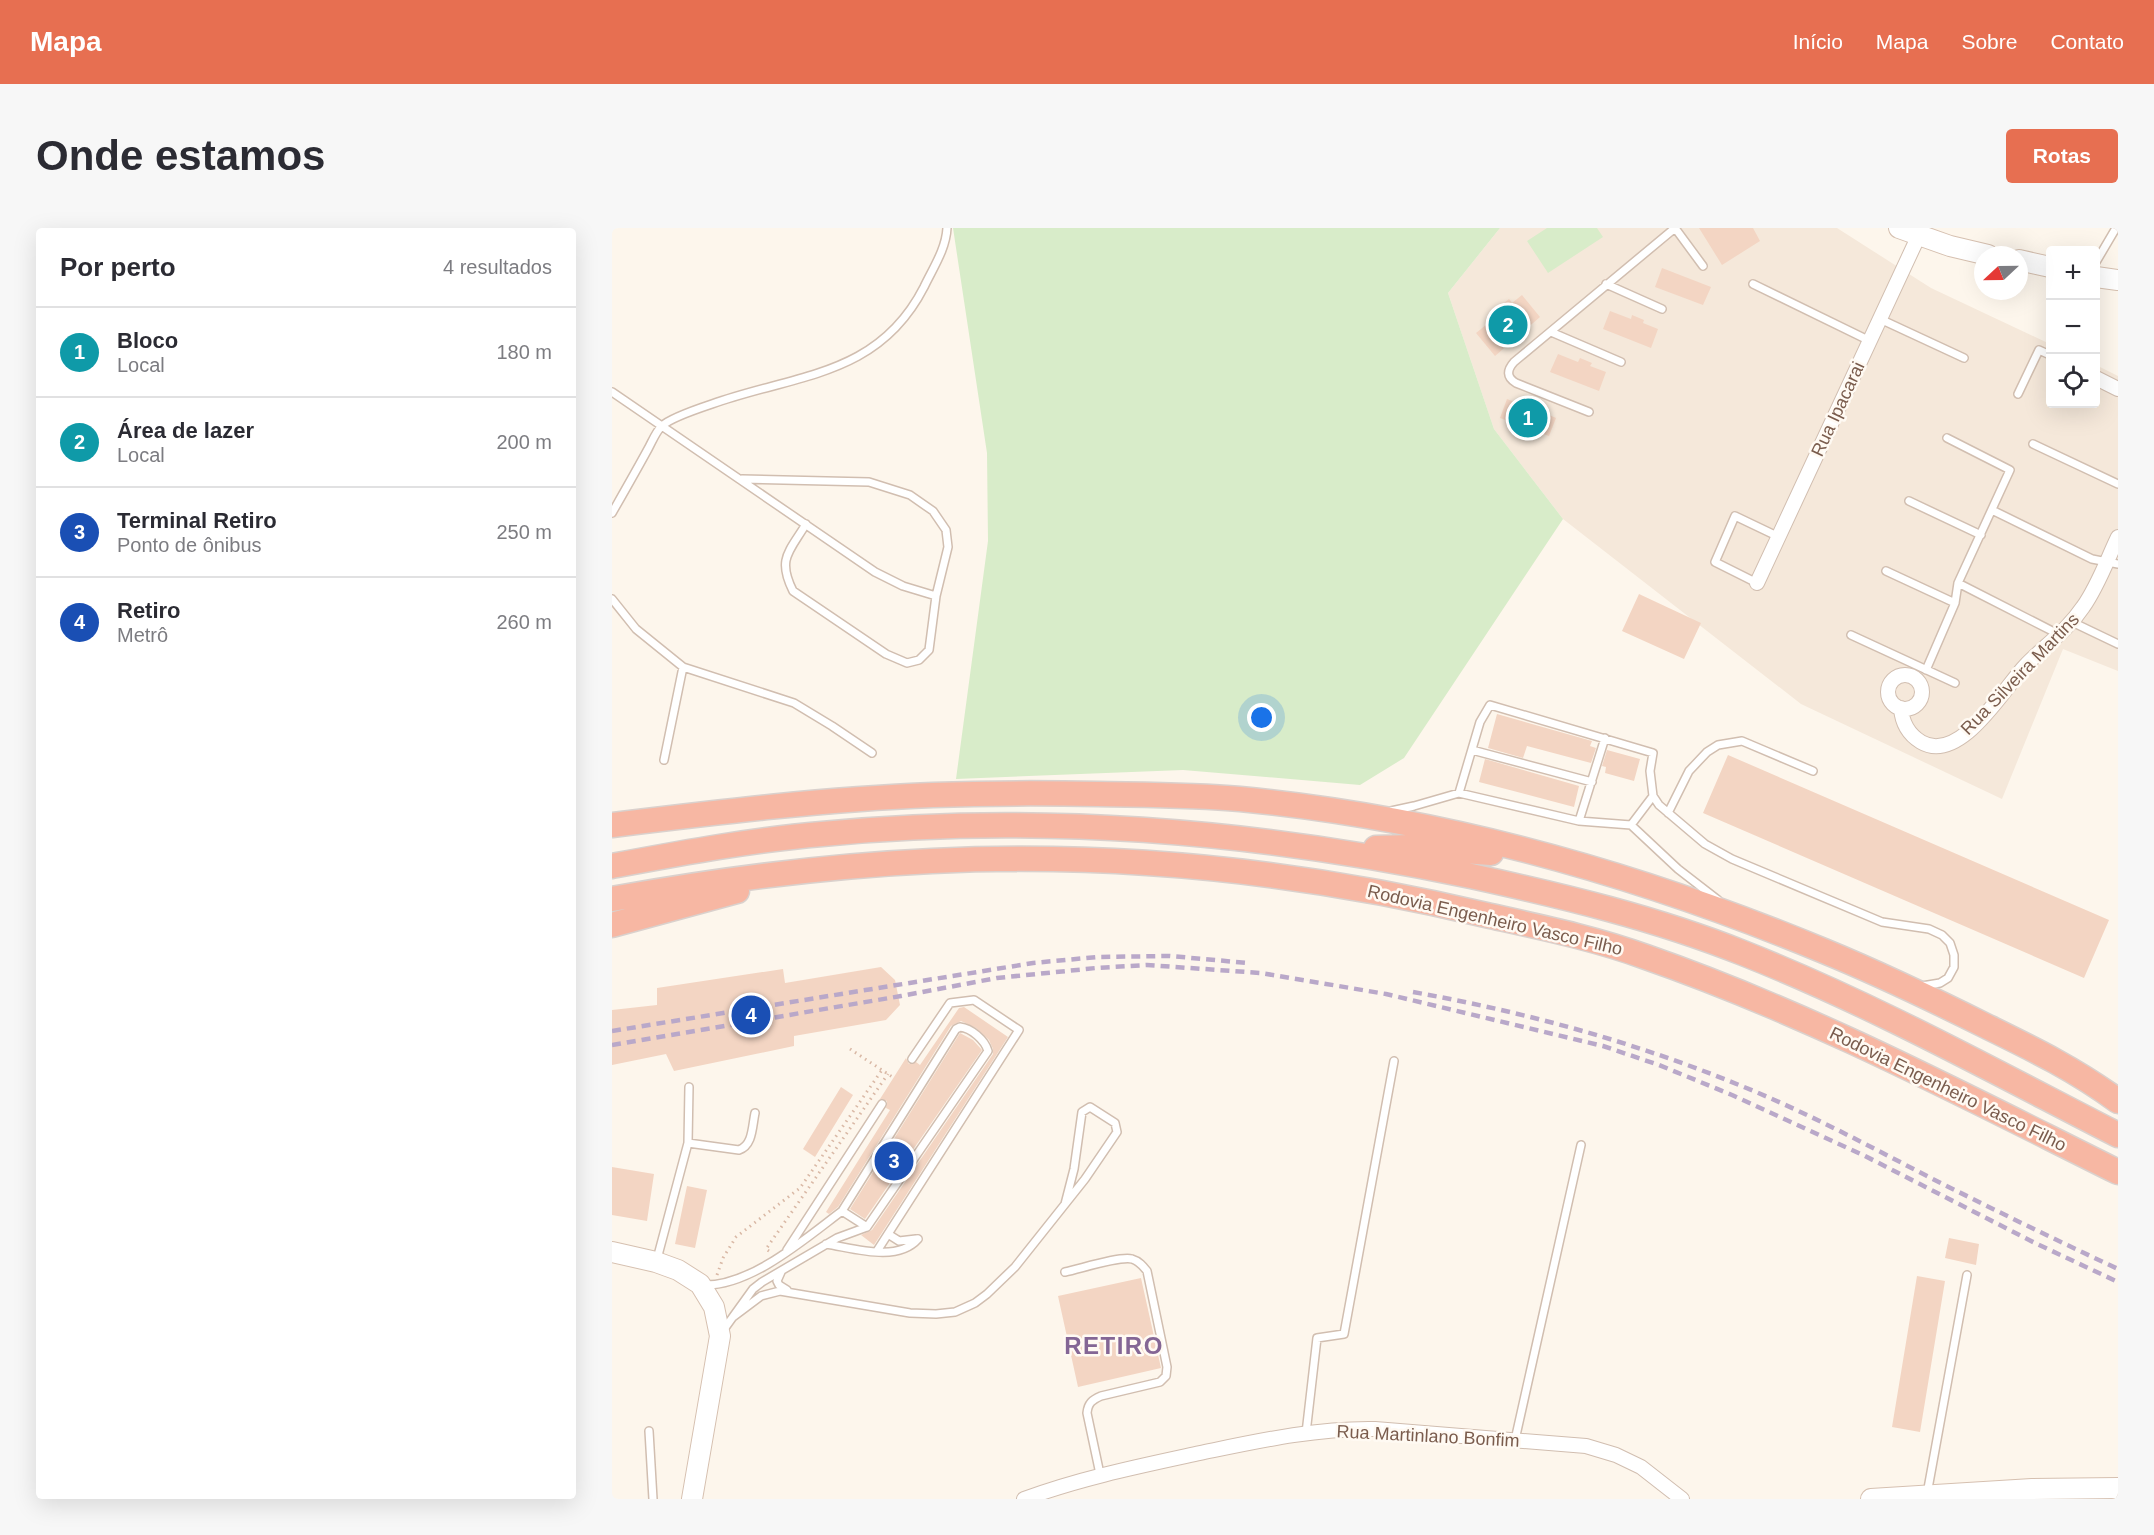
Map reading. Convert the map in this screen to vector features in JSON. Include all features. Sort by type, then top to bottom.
[{"type":"highway","points":[[612,825],[824,803],[931,795],[1009,793],[1161,795],[1236,799],[1364,815],[1477,837],[1547,856],[1750,922],[1910,988],[2068,1067],[2118,1101]]},
{"type":"highway","name":"Rodovia Engenheiro Vasco Filho","points":[[612,866],[714,847],[820,834],[932,827],[1086,827],[1233,837],[1316,848],[1534,890],[1649,921],[1741,952],[1890,1020],[2118,1135]]},
{"type":"highway","points":[[1316,848],[1411,847],[1547,856]]},
{"type":"highway","name":"Rodovia Engenheiro Vasco Filho","points":[[612,898],[716,881],[824,868],[936,860],[1121,862],[1232,871],[1312,881],[1466,910],[1598,942],[1641,955],[1732,988],[1877,1052],[2118,1172]]},
{"type":"highway","points":[[612,925],[824,868]]},
{"type":"main road","points":[[1899,228],[1974,251]]},
{"type":"main road","points":[[2028,262],[2046,266]]},
{"type":"main road","points":[[2100,278],[2118,280]]},
{"type":"main road","points":[[612,1252],[656,1262],[707,1285],[720,1336],[692,1499]]},
{"type":"main road","points":[[1871,1499],[2072,1487],[2118,1488]]},
{"type":"street","name":"Rua Ipacarai","points":[[1757,583],[1919,235]]},
{"type":"street","points":[[2100,380],[2118,389]]},
{"type":"street","name":"Rua Silveira Martins","points":[[1901,708],[1905,725],[1915,738],[1926,744],[1936,746],[1948,744],[1974,728],[2014,678],[2072,622],[2112,563],[2118,537]]},
{"type":"street","name":"Rua Martinlano Bonfim","points":[[1024,1499],[1101,1474],[1306,1433],[1341,1429],[1586,1446],[1616,1455],[1641,1467],[1682,1499]]},
{"type":"lane","points":[[612,513],[662,425],[694,410],[737,395],[804,378],[868,352],[889,336],[912,309],[944,247],[947,228]]},
{"type":"lane","points":[[1590,412],[1516,382],[1508,374],[1508,368],[1675,228],[1703,267]]},
{"type":"lane","points":[[2100,255],[2116,228]]},
{"type":"lane","points":[[1606,284],[1662,309]]},
{"type":"lane","points":[[1753,284],[1870,341]]},
{"type":"lane","points":[[1880,319],[1964,358]]},
{"type":"lane","points":[[1551,332],[1621,362]]},
{"type":"lane","points":[[2018,394],[2039,350],[2048,354]]},
{"type":"lane","points":[[612,392],[875,572],[903,586],[936,596]]},
{"type":"lane","points":[[1926,670],[1955,603],[1958,583],[2010,470],[1947,438]]},
{"type":"lane","points":[[2033,444],[2118,484]]},
{"type":"lane","points":[[740,479],[869,482],[910,495],[933,512],[946,530],[948,548],[936,596],[929,650],[920,660],[907,663],[886,654],[793,591],[786,578],[784,561],[806,524]]},
{"type":"lane","points":[[1909,501],[1981,535]]},
{"type":"lane","points":[[1992,510],[2092,559],[2112,563]]},
{"type":"lane","points":[[1757,583],[1715,562],[1735,516],[1779,537]]},
{"type":"lane","points":[[1886,571],[1955,603]]},
{"type":"lane","points":[[1958,583],[2060,635]]},
{"type":"lane","points":[[612,599],[636,629],[683,667],[794,703],[872,753]]},
{"type":"lane","points":[[2072,622],[2118,644]]},
{"type":"lane","points":[[1851,634],[1955,683]]},
{"type":"lane","points":[[664,760],[683,667]]},
{"type":"lane","points":[[1459,793],[1480,722],[1490,705],[1653,753],[1650,771],[1653,796],[1668,813],[1705,844],[1732,859],[1882,922],[1929,929],[1942,935],[1950,943],[1954,955],[1954,967],[1948,978],[1940,983],[1910,988]]},
{"type":"lane","points":[[1579,821],[1605,738]]},
{"type":"lane","points":[[1668,813],[1689,771],[1707,752],[1718,745],[1742,741],[1813,771]]},
{"type":"lane","points":[[1472,750],[1592,782]]},
{"type":"lane","points":[[1364,815],[1414,806],[1459,793],[1579,821],[1631,825],[1704,890],[1750,922]]},
{"type":"lane","points":[[1631,825],[1653,796]]},
{"type":"lane","points":[[876,1251],[1019,1030],[974,1000],[950,1003],[912,1059]]},
{"type":"lane","points":[[707,1285],[750,1273],[769,1263],[842,1211],[956,1029],[966,1028],[986,1044],[988,1051],[986,1055],[867,1227],[826,1244],[762,1282],[753,1289],[720,1336]]},
{"type":"lane","points":[[1306,1433],[1317,1338],[1344,1334],[1394,1061]]},
{"type":"lane","points":[[656,1262],[688,1143],[689,1087]]},
{"type":"lane","points":[[787,1250],[882,1104]]},
{"type":"lane","points":[[733,1317],[761,1296],[780,1290],[910,1313],[955,1312],[981,1299],[1002,1281],[1065,1204],[1117,1132],[1115,1123],[1090,1107],[1082,1112],[1074,1169],[1065,1204]]},
{"type":"lane","points":[[688,1143],[738,1150],[746,1148],[755,1113]]},
{"type":"lane","points":[[1515,1440],[1581,1145]]},
{"type":"lane","points":[[842,1211],[867,1227]]},
{"type":"lane","points":[[826,1244],[890,1252],[903,1250],[918,1239],[899,1241],[888,1234]]},
{"type":"lane","points":[[1065,1272],[1122,1259],[1133,1259],[1142,1264],[1147,1271],[1167,1366],[1166,1376],[1160,1382],[1101,1396],[1092,1400],[1088,1406],[1087,1413],[1101,1474]]},
{"type":"lane","points":[[783,1270],[777,1276],[777,1281],[789,1291]]},
{"type":"lane","points":[[1927,1496],[1967,1275]]},
{"type":"lane","points":[[649,1431],[653,1499]]},
{"type":"path","points":[[850,1049],[894,1078]]},
{"type":"path","points":[[707,1285],[736,1237],[800,1188],[882,1070]]},
{"type":"path","points":[[769,1251],[766,1249],[888,1074]]},
{"type":"shaded area","points":[[1500,228],[1837,228],[1931,288],[2046,342],[2046,408],[2100,408],[2100,367],[2118,376],[2118,671],[2063,649],[2002,799],[1801,704],[1563,519],[1494,429],[1448,293]]},
{"type":"green space","points":[[953,228],[1500,228],[1448,293],[1494,429],[1563,519],[1404,758],[1360,785],[1183,770],[956,779],[988,541],[987,453]]},
{"type":"green space","points":[[1547,228],[1597,228],[1603,237],[1548,273],[1527,241]]},
{"type":"building","points":[[1699,228],[1753,228],[1760,241],[1722,265]]},
{"type":"building","points":[[1662,268],[1711,287],[1703,305],[1655,287]]},
{"type":"building","points":[[1522,295],[1540,317],[1495,356],[1476,333],[1502,312],[1498,308],[1509,299],[1512,303]]},
{"type":"building","points":[[1610,311],[1631,319],[1632,315],[1644,320],[1643,323],[1658,329],[1651,348],[1603,329]]},
{"type":"building","points":[[1558,354],[1578,362],[1580,358],[1592,363],[1590,366],[1606,372],[1599,391],[1550,372]]},
{"type":"building","points":[[1507,399],[1528,407],[1529,403],[1556,418],[1549,436],[1500,418]]},
{"type":"building","points":[[1639,594],[1701,623],[1684,659],[1622,631]]},
{"type":"building","points":[[1497,714],[1592,741],[1590,746],[1596,748],[1591,763],[1527,746],[1523,758],[1488,748]]},
{"type":"building","points":[[1607,750],[1640,759],[1634,781],[1605,773],[1606,767],[1602,766]]},
{"type":"building","points":[[1728,755],[2109,920],[2084,978],[1703,813]]},
{"type":"building","points":[[1485,759],[1579,786],[1574,807],[1479,782]]},
{"type":"building","points":[[881,967],[895,980],[900,1005],[886,1020],[794,1036],[794,1046],[674,1071],[666,1054],[612,1065],[612,1010],[657,1005],[657,988],[783,969],[785,983]]},
{"type":"building","points":[[964,1007],[1008,1037],[874,1245],[861,1235],[872,1230],[993,1054],[989,1040],[976,1028],[961,1021],[951,1026],[838,1207],[829,1214],[826,1212],[890,1110],[886,1108],[887,1101],[880,1099],[906,1058],[909,1064],[916,1062],[920,1065],[959,1008]]},
{"type":"building","points":[[960,1033],[973,1040],[982,1050],[865,1219],[850,1209]]},
{"type":"building","points":[[841,1087],[853,1095],[815,1157],[803,1149]]},
{"type":"building","points":[[612,1167],[654,1174],[647,1221],[612,1215]]},
{"type":"building","points":[[687,1186],[707,1190],[695,1248],[675,1244]]},
{"type":"building","points":[[1949,1238],[1979,1244],[1976,1265],[1945,1258]]},
{"type":"building","points":[[1917,1276],[1945,1281],[1920,1432],[1892,1427]]},
{"type":"building","points":[[1141,1278],[1161,1368],[1078,1387],[1058,1296]]},
{"type":"railway","points":[[612,1031],[1033,963],[1097,957],[1170,956],[1248,963]]},
{"type":"railway","points":[[612,1045],[997,978],[1147,965],[1261,973],[1386,994],[1603,1046],[1659,1065],[1732,1095],[1865,1156],[2035,1243],[2118,1282]]},
{"type":"railway","points":[[1413,992],[1496,1009],[1579,1030],[1699,1069],[1811,1117],[1974,1200],[2118,1269]]},
{"type":"place","name":"Área de lazer","points":[[1508,325]]},
{"type":"place","name":"Bloco","points":[[1528,418]]},
{"type":"place","name":"Retiro","points":[[751,1015]]},
{"type":"place","name":"Terminal Retiro","points":[[894,1161]]},
{"type":"district","name":"RETIRO","points":[[1114,1346]]}]
